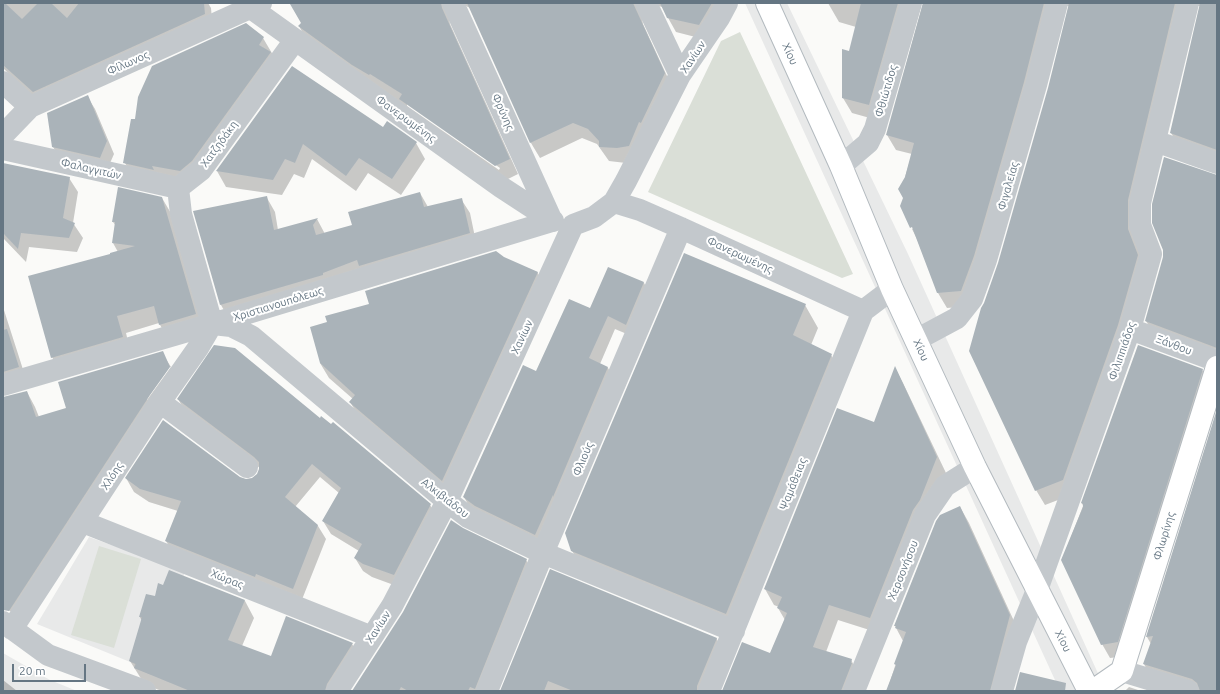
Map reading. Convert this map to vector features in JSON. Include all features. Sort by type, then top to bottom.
[{"type":"street","name":"Φρύνης","points":[[454,3],[563,223]]},
{"type":"street","points":[[646,3],[680,75]]},
{"type":"street","name":"Χανίων","points":[[337,691],[392,606],[447,501],[563,223],[594,217],[614,202],[680,75],[719,18],[727,3]]},
{"type":"street","name":"Χίου","points":[[767,3],[841,166],[892,289],[975,467],[1089,691]]},
{"type":"street","name":"Φθιώτιδος","points":[[841,166],[868,143],[875,129],[911,3]]},
{"type":"street","name":"Φιγαλείας","points":[[916,340],[957,318],[972,299],[986,260],[1036,84],[1057,3]]},
{"type":"street","name":"Φιλιππιάδος","points":[[1002,691],[1016,642],[1037,590],[1130,329],[1151,254],[1140,225],[1140,203],[1188,3]]},
{"type":"street","name":"Φανερωμένης","points":[[251,4],[295,40],[501,187],[563,223]]},
{"type":"street","name":"Φίλωνος","points":[[3,135],[30,107],[251,4]]},
{"type":"street","name":"Χατζηδάκη","points":[[178,188],[201,170],[295,40]]},
{"type":"street","points":[[3,82],[30,107]]},
{"type":"street","points":[[1155,141],[1217,163]]},
{"type":"street","name":"Φαλαγγιτών","points":[[3,149],[178,188]]},
{"type":"street","points":[[178,188],[181,214],[212,324]]},
{"type":"street","name":"Φανερωμένης","points":[[614,202],[640,210],[863,311]]},
{"type":"street","name":"Χριστιανουπόλεως","points":[[3,385],[563,223]]},
{"type":"street","name":"Φλιούς","points":[[487,691],[543,553],[681,228]]},
{"type":"street","points":[[863,311],[892,289]]},
{"type":"street","name":"Ψαμάθειας","points":[[709,691],[863,311]]},
{"type":"street","name":"Χλόης","points":[[7,625],[83,522],[160,402],[198,348],[212,324]]},
{"type":"street","name":"Αλκιβιάδου","points":[[212,324],[231,326],[251,336],[468,517],[543,553],[734,631]]},
{"type":"street","name":"Ξάνθου","points":[[1130,329],[1217,361]]},
{"type":"street","name":"Φλωρίνης","points":[[1122,671],[1217,367]]},
{"type":"street","points":[[160,402],[247,468]]},
{"type":"street","name":"Χερσονήσου","points":[[854,691],[925,515],[945,486],[975,467]]},
{"type":"street","name":"Χώρας","points":[[83,522],[372,637]]},
{"type":"street","points":[[7,625],[48,655],[144,691]]},
{"type":"street","points":[[1093,691],[1122,671],[1188,691]]},
{"type":"shaded area","points":[[745,3],[787,3],[908,254],[1106,691],[1060,691]]},
{"type":"shaded area","points":[[740,32],[853,274],[842,278],[648,192],[721,41]]},
{"type":"shaded area","points":[[89,537],[185,571],[156,672],[152,675],[134,668],[135,664],[37,624]]},
{"type":"shaded area","points":[[99,546],[141,559],[114,648],[71,635]]},
{"type":"shaded area","points":[[3,653],[50,680],[77,691],[3,691]]},
{"type":"building","points":[[3,3],[5,3],[22,19],[38,3],[51,3],[67,18],[79,3],[204,3],[205,14],[33,92],[3,65]]},
{"type":"building","points":[[441,3],[510,159],[495,166],[399,99],[402,94],[370,74],[369,75],[352,65],[298,26],[301,23],[290,4]]},
{"type":"building","points":[[467,3],[633,3],[665,73],[641,123],[639,122],[629,146],[617,148],[599,147],[599,141],[588,129],[573,123],[530,143]]},
{"type":"building","points":[[660,3],[712,3],[699,25],[667,18]]},
{"type":"building","points":[[861,3],[898,3],[869,105],[842,98],[842,49],[849,51]]},
{"type":"building","points":[[923,3],[1044,3],[1024,82],[974,256],[961,291],[937,293],[912,227],[910,228],[900,206],[903,198],[898,189],[905,177],[914,143],[886,135]]},
{"type":"building","points":[[1069,3],[1175,3],[1128,200],[1128,229],[1138,255],[1118,325],[1063,480],[1035,491],[969,351],[981,308],[998,263],[1048,88]]},
{"type":"building","points":[[1200,3],[1217,3],[1217,150],[1170,133]]},
{"type":"building","points":[[246,23],[264,37],[259,45],[271,52],[192,161],[180,171],[152,166],[154,170],[123,163],[131,119],[135,119],[138,97],[152,66]]},
{"type":"building","points":[[292,66],[383,127],[387,121],[417,142],[392,179],[359,158],[346,176],[303,144],[295,163],[285,159],[273,180],[216,171]]},
{"type":"building","points":[[88,95],[107,141],[100,158],[52,147],[47,113]]},
{"type":"building","points":[[1164,157],[1217,175],[1217,348],[1145,321],[1163,257],[1163,250],[1152,223],[1152,204]]},
{"type":"building","points":[[3,163],[70,177],[63,218],[75,223],[69,238],[21,233],[18,249],[3,233]]},
{"type":"building","points":[[118,187],[162,197],[196,314],[159,325],[154,306],[117,316],[123,337],[51,358],[28,276],[135,246],[112,243],[115,222],[112,222]]},
{"type":"building","points":[[420,192],[424,207],[462,198],[470,233],[359,266],[357,260],[323,273],[323,275],[220,305],[193,211],[267,196],[274,230],[318,218],[313,225],[316,235],[352,225],[348,212]]},
{"type":"building","points":[[496,251],[504,257],[538,272],[442,481],[349,402],[355,395],[320,363],[310,327],[327,322],[325,316],[369,304],[365,291]]},
{"type":"building","points":[[684,253],[806,304],[793,335],[832,354],[726,614],[571,551],[565,533]]},
{"type":"building","points":[[608,267],[644,282],[626,325],[608,316],[589,358],[608,367],[553,497],[553,495],[535,535],[475,506],[463,497],[523,365],[536,371],[569,299],[590,308]]},
{"type":"building","points":[[7,329],[19,367],[3,372],[3,330]]},
{"type":"building","points":[[214,345],[235,348],[320,418],[321,416],[331,424],[333,422],[431,504],[394,575],[363,564],[354,558],[362,544],[322,521],[341,488],[312,464],[285,497],[318,525],[293,589],[256,574],[255,577],[165,541],[181,501],[140,489],[125,478],[163,420],[240,477],[246,479],[252,478],[257,474],[259,469],[259,462],[254,457],[177,399]]},
{"type":"building","points":[[1138,345],[1203,369],[1118,642],[1101,645],[1061,560],[1083,507],[1083,504],[1081,503]]},
{"type":"building","points":[[163,351],[170,367],[150,395],[9,611],[3,610],[3,397],[27,391],[36,417],[66,408],[58,382]]},
{"type":"building","points":[[895,366],[937,457],[920,500],[913,510],[870,618],[829,605],[813,647],[852,659],[852,663],[841,691],[722,691],[742,642],[770,653],[787,613],[777,608],[782,597],[764,589],[837,408],[874,422]]},
{"type":"building","points":[[1217,409],[1217,691],[1200,691],[1197,683],[1192,679],[1143,664],[1153,636],[1146,637]]},
{"type":"building","points":[[960,506],[1010,615],[990,691],[886,691],[906,632],[895,628],[896,626],[894,626],[936,521],[940,515]]},
{"type":"building","points":[[451,520],[463,528],[527,559],[475,689],[470,687],[468,691],[408,691],[401,687],[399,691],[352,691],[403,612]]},
{"type":"building","points":[[550,569],[717,638],[697,686],[697,691],[573,691],[548,681],[544,691],[500,691]]},
{"type":"building","points":[[169,570],[245,600],[228,640],[271,656],[286,616],[353,643],[327,684],[325,691],[190,691],[134,668],[136,664],[129,661],[142,617],[139,617],[146,594],[155,596],[158,583],[163,585]]},
{"type":"building","points":[[1020,672],[1066,683],[1065,691],[1015,691]]}]
